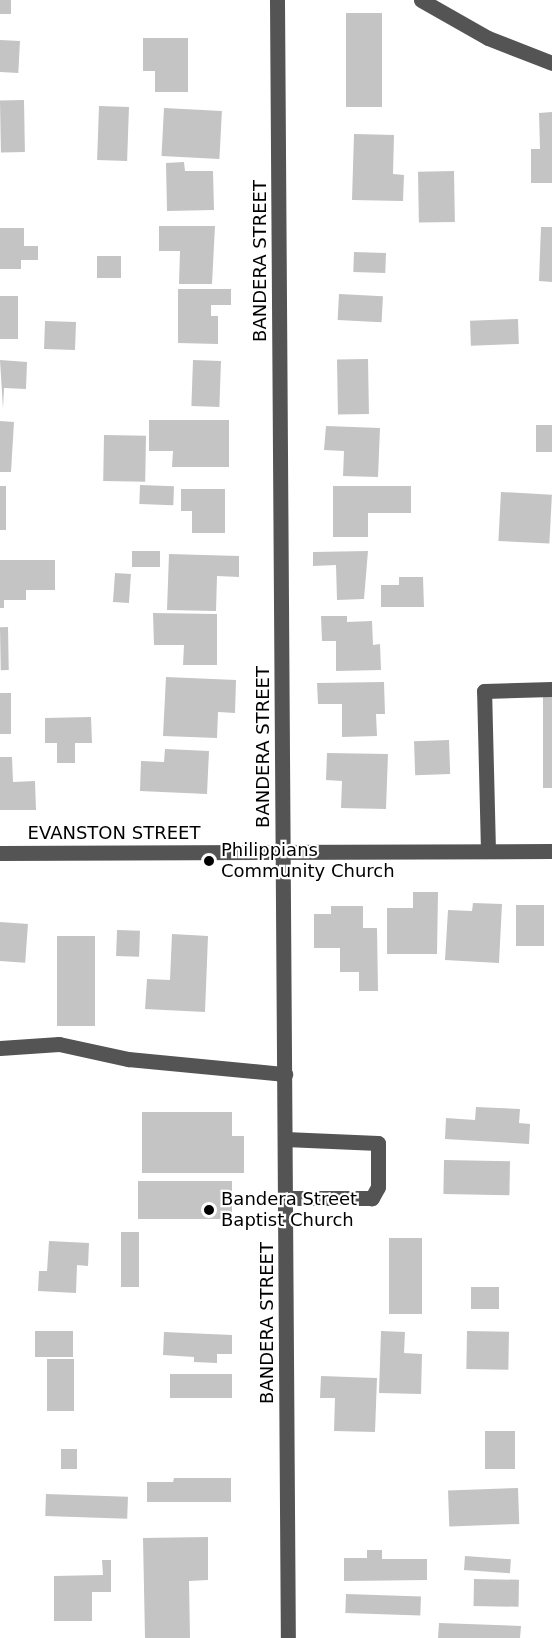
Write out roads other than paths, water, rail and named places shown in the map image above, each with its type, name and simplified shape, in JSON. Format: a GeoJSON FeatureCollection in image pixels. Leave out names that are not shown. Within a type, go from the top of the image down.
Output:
{"type":"FeatureCollection","features":[{"type":"Feature","properties":{"kind":"street","name":"BANDERA STREET"},"geometry":{"type":"LineString","coordinates":[[278,0],[288,1638]]}},
{"type":"Feature","properties":{"kind":"street"},"geometry":{"type":"LineString","coordinates":[[421,0],[488,38],[552,63]]}},
{"type":"Feature","properties":{"kind":"street"},"geometry":{"type":"LineString","coordinates":[[488,851],[484,691],[552,689]]}},
{"type":"Feature","properties":{"kind":"street","name":"EVANSTON STREET"},"geometry":{"type":"LineString","coordinates":[[0,853],[552,850]]}},
{"type":"Feature","properties":{"kind":"street"},"geometry":{"type":"LineString","coordinates":[[0,1048],[59,1044],[128,1059],[285,1074]]}},
{"type":"Feature","properties":{"kind":"street"},"geometry":{"type":"LineString","coordinates":[[285,1139],[378,1143],[378,1187],[372,1198],[285,1198]]}},
{"type":"Feature","properties":{"kind":"place","name":"Philippians Community Church"},"geometry":{"type":"Point","coordinates":[209,861]}},
{"type":"Feature","properties":{"kind":"place","name":"Bandera Street Baptist Church"},"geometry":{"type":"Point","coordinates":[209,1210]}}]}
